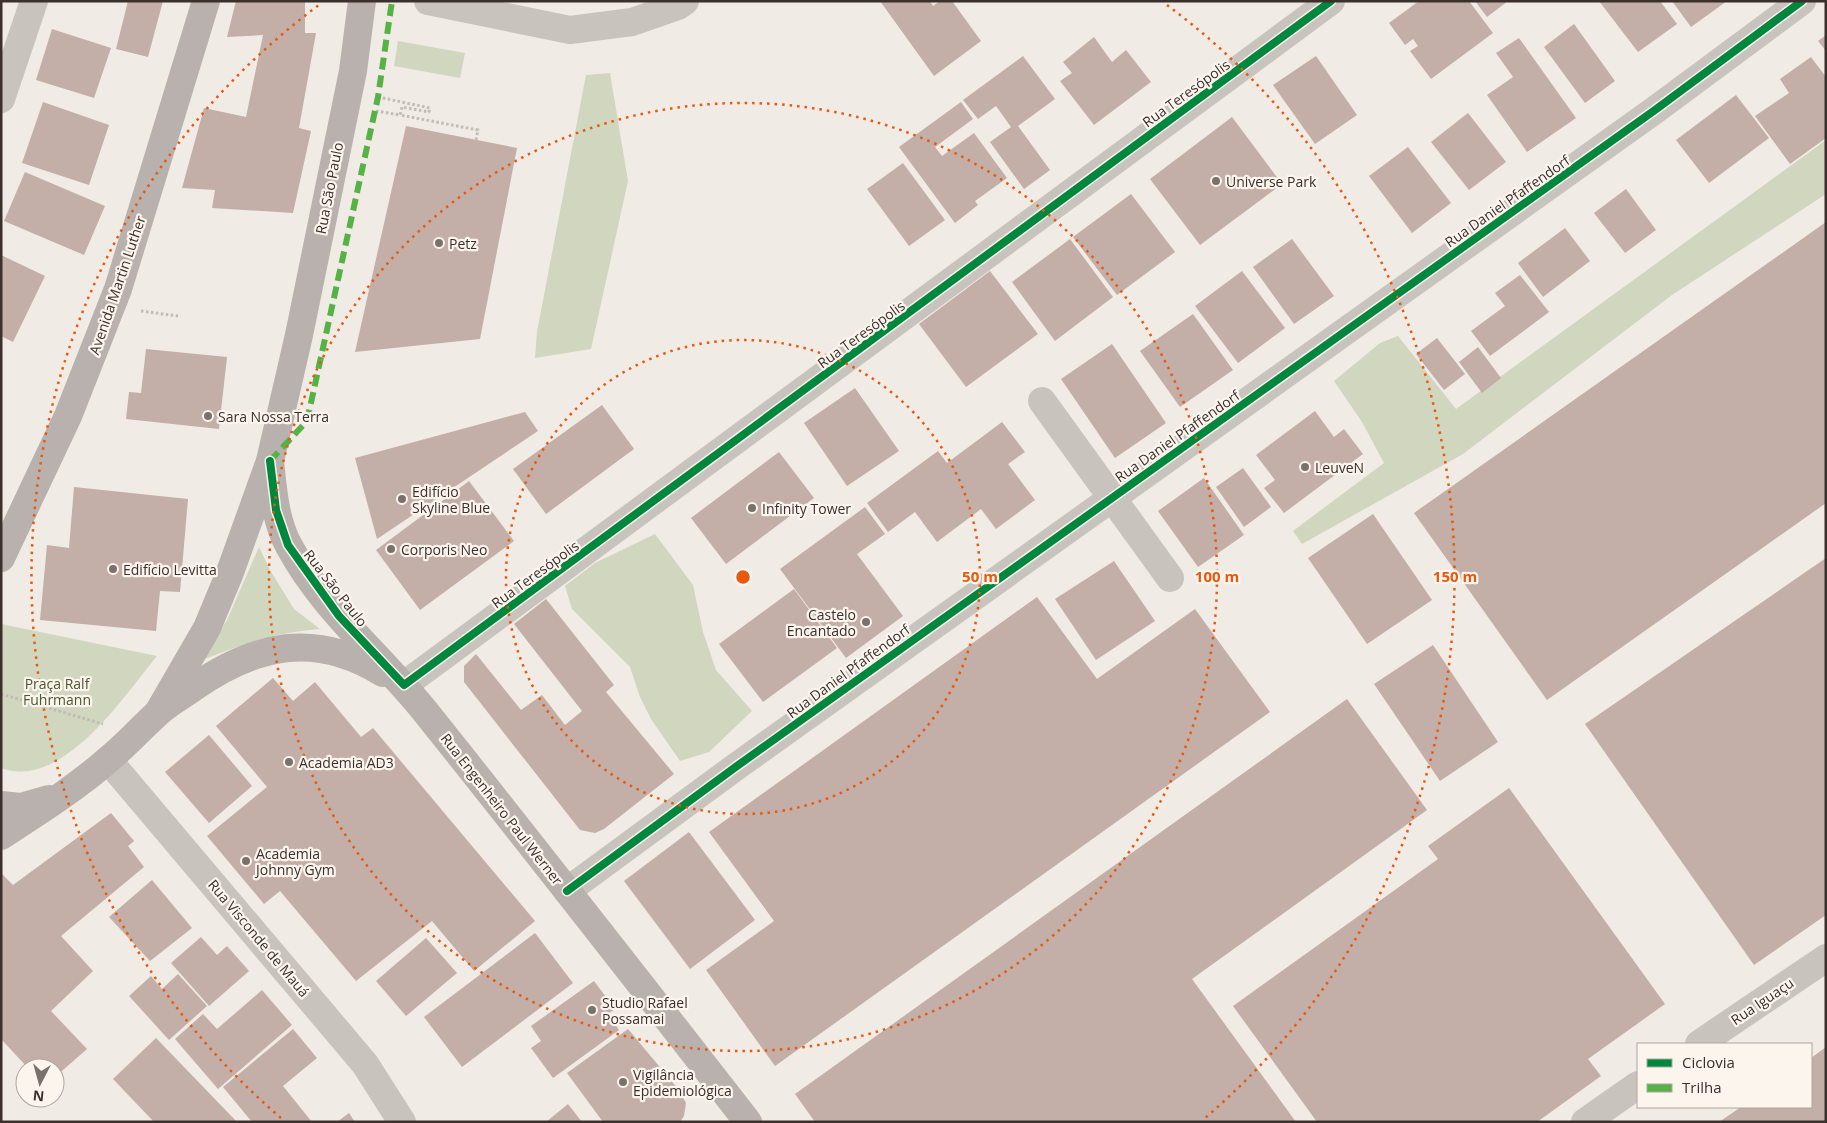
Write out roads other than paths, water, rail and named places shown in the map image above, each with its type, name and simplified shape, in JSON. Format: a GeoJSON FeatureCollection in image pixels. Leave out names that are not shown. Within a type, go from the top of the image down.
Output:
{"type":"FeatureCollection","features":[{"type":"Feature","properties":{"kind":"main road","name":"Avenida Martin Luther"},"geometry":{"type":"LineString","coordinates":[[1,558],[68,416],[118,289],[206,1]]}},
{"type":"Feature","properties":{"kind":"main road","name":"Rua São Paulo"},"geometry":{"type":"LineString","coordinates":[[1,836],[65,794],[138,734],[159,711],[207,628],[229,576],[270,461],[300,335],[353,70],[362,1]]}},
{"type":"Feature","properties":{"kind":"main road","name":"Rua São Paulo"},"geometry":{"type":"LineString","coordinates":[[270,461],[276,510],[288,545],[339,616],[404,685]]}},
{"type":"Feature","properties":{"kind":"main road","name":"Rua São Paulo"},"geometry":{"type":"LineString","coordinates":[[159,711],[214,674],[250,656],[281,647],[325,649],[363,660],[404,685]]}},
{"type":"Feature","properties":{"kind":"main road","name":"Rua Engenheiro Paul Werner"},"geometry":{"type":"LineString","coordinates":[[404,685],[748,1122]]}},
{"type":"Feature","properties":{"kind":"main road","name":"Rua São Paulo"},"geometry":{"type":"LineString","coordinates":[[1,805],[22,807],[65,794]]}},
{"type":"Feature","properties":{"kind":"street"},"geometry":{"type":"LineString","coordinates":[[1,99],[34,1]]}},
{"type":"Feature","properties":{"kind":"street"},"geometry":{"type":"LineString","coordinates":[[428,1],[570,30],[632,22],[678,6],[685,1]]}},
{"type":"Feature","properties":{"kind":"street","name":"Rua Teresópolis"},"geometry":{"type":"LineString","coordinates":[[404,685],[1331,1]]}},
{"type":"Feature","properties":{"kind":"street","name":"Rua Daniel Pfaffendorf"},"geometry":{"type":"LineString","coordinates":[[567,891],[1655,110],[1802,1]]}},
{"type":"Feature","properties":{"kind":"street"},"geometry":{"type":"LineString","coordinates":[[1042,401],[1170,578]]}},
{"type":"Feature","properties":{"kind":"street","name":"Rua Visconde de Mauá"},"geometry":{"type":"LineString","coordinates":[[108,760],[365,1064],[402,1122]]}},
{"type":"Feature","properties":{"kind":"street","name":"Rua Iguaçu"},"geometry":{"type":"LineString","coordinates":[[1700,1043],[1826,958]]}},
{"type":"Feature","properties":{"kind":"street"},"geometry":{"type":"LineString","coordinates":[[1585,1122],[1637,1086]]}},
{"type":"Feature","properties":{"kind":"place","name":"Universe Park"},"geometry":{"type":"Point","coordinates":[1216,181]}},
{"type":"Feature","properties":{"kind":"place","name":"Petz"},"geometry":{"type":"Point","coordinates":[439,243]}},
{"type":"Feature","properties":{"kind":"place","name":"Sara Nossa Terra"},"geometry":{"type":"Point","coordinates":[208,416]}},
{"type":"Feature","properties":{"kind":"place","name":"LeuveN"},"geometry":{"type":"Point","coordinates":[1305,467]}},
{"type":"Feature","properties":{"kind":"place","name":"Edifício Skyline Blue"},"geometry":{"type":"Point","coordinates":[402,499]}},
{"type":"Feature","properties":{"kind":"place","name":"Infinity Tower"},"geometry":{"type":"Point","coordinates":[752,508]}},
{"type":"Feature","properties":{"kind":"place","name":"Corporis Neo"},"geometry":{"type":"Point","coordinates":[391,549]}},
{"type":"Feature","properties":{"kind":"place","name":"Edifício Levitta"},"geometry":{"type":"Point","coordinates":[113,569]}},
{"type":"Feature","properties":{"kind":"place","name":"Castelo Encantado"},"geometry":{"type":"Point","coordinates":[866,622]}},
{"type":"Feature","properties":{"kind":"place","name":"Academia AD3"},"geometry":{"type":"Point","coordinates":[289,762]}},
{"type":"Feature","properties":{"kind":"place","name":"Academia Johnny Gym"},"geometry":{"type":"Point","coordinates":[246,861]}},
{"type":"Feature","properties":{"kind":"place","name":"Studio Rafael Possamai"},"geometry":{"type":"Point","coordinates":[592,1010]}},
{"type":"Feature","properties":{"kind":"place","name":"Vigilância Epidemiológica"},"geometry":{"type":"Point","coordinates":[623,1082]}},
{"type":"Feature","properties":{"kind":"park label","name":"Praça Ralf Fuhrmann"},"geometry":{"type":"Point","coordinates":[57,692]}}]}
